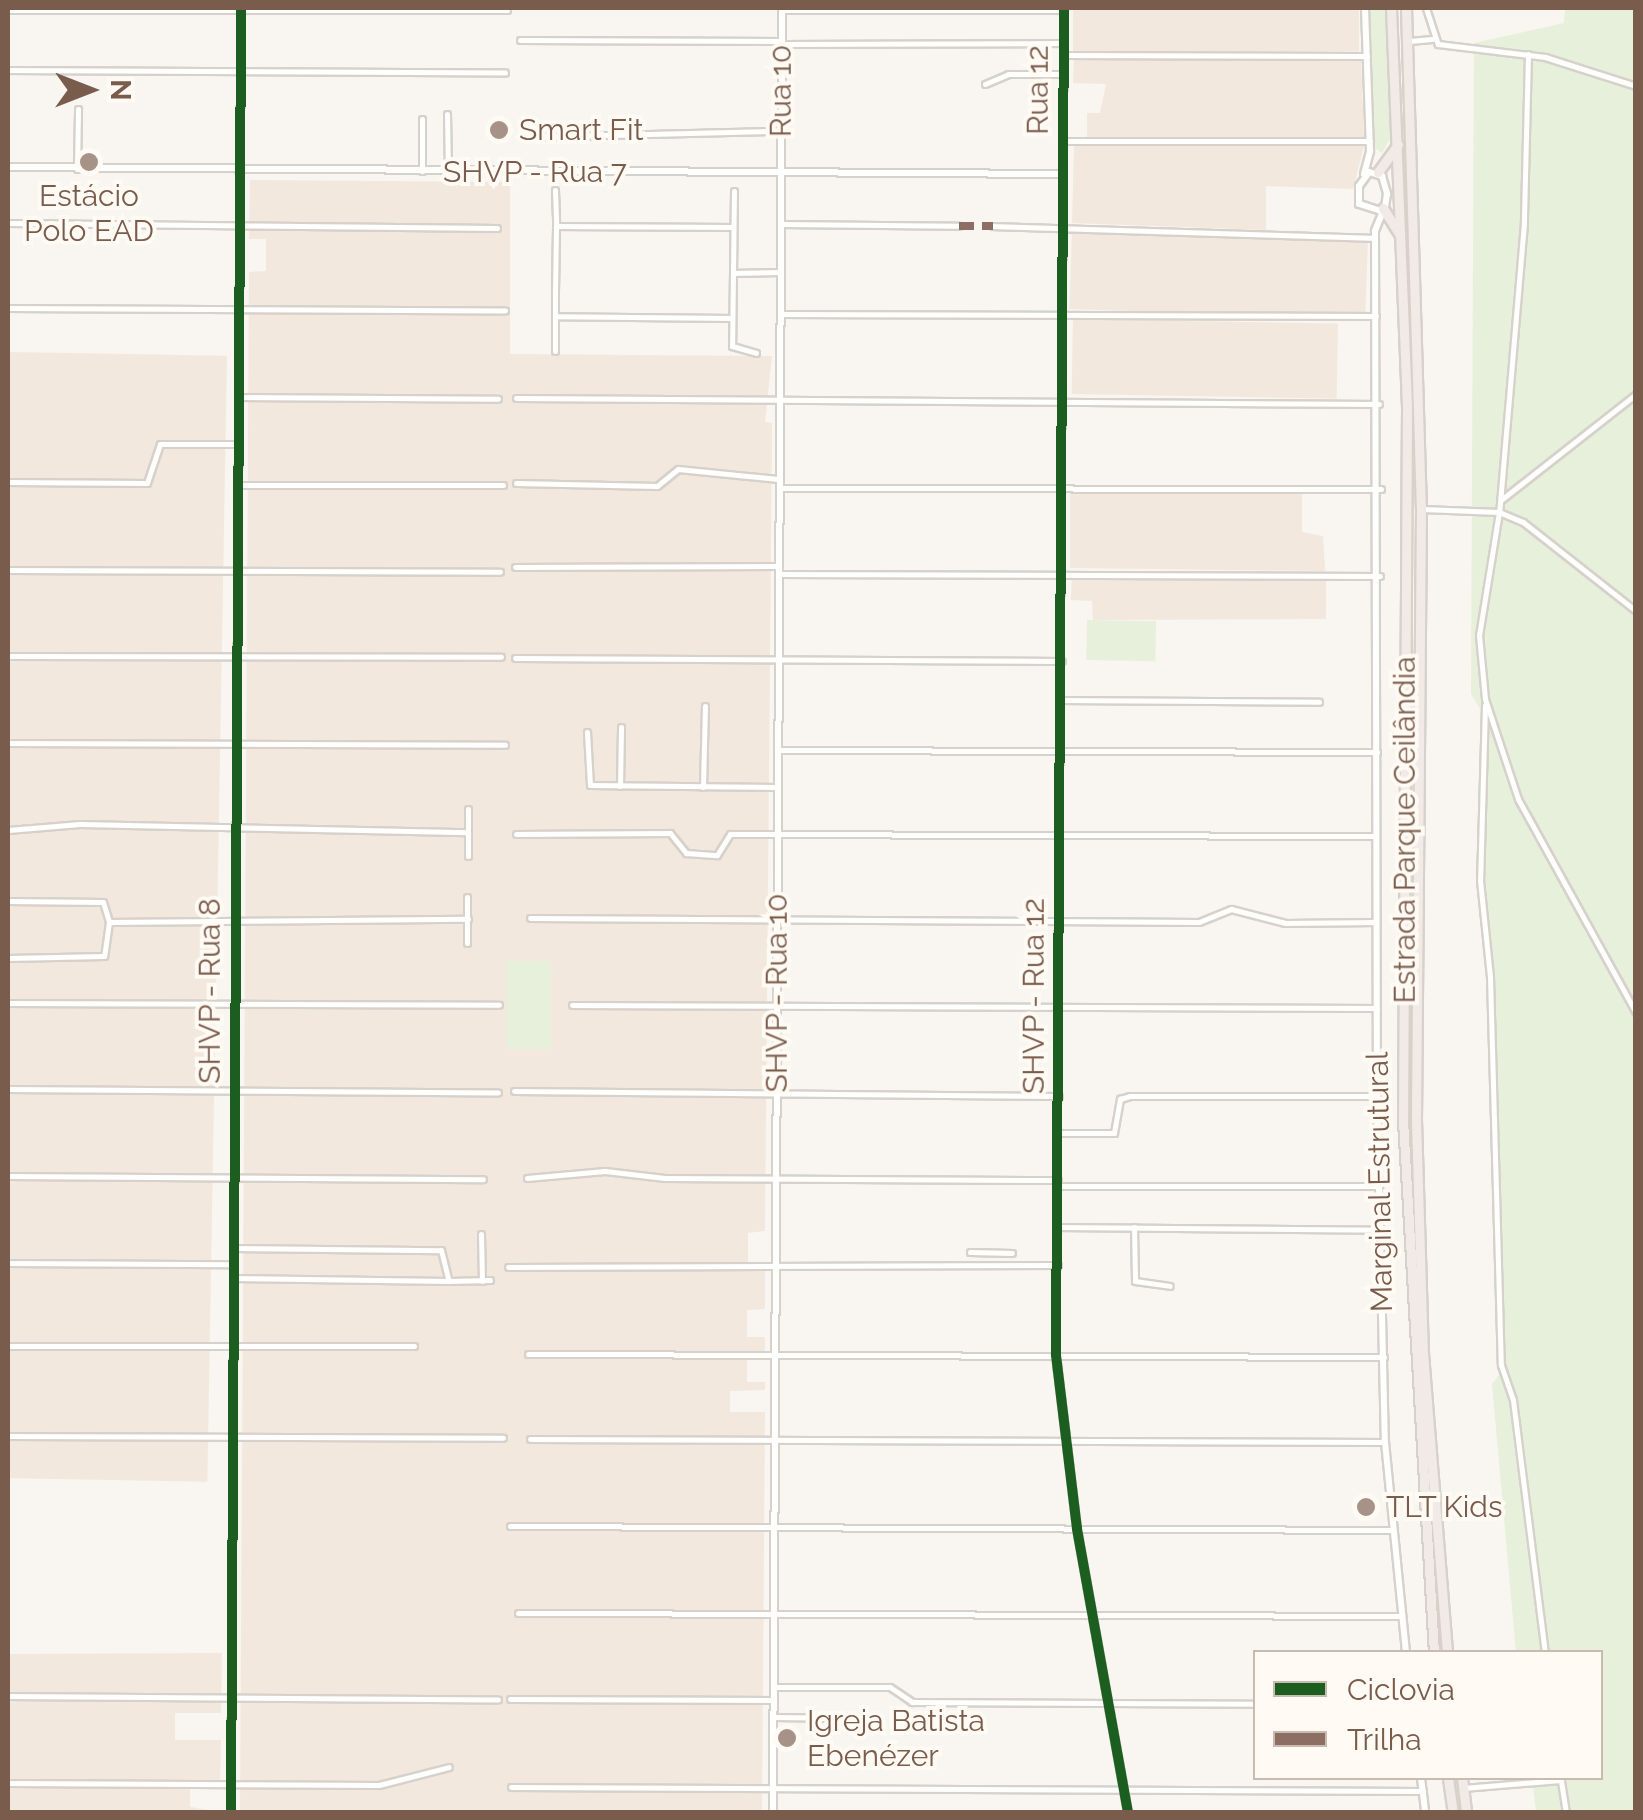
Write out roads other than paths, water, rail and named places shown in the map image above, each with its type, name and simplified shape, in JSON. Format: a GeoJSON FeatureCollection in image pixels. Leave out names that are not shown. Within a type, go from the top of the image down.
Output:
{"type":"FeatureCollection","features":[{"type":"Feature","properties":{"kind":"highway","name":"Estrada Parque Ceilândia"},"geometry":{"type":"LineString","coordinates":[[1391,8],[1401,136],[1403,248],[1403,1120],[1434,1650]]}},
{"type":"Feature","properties":{"kind":"highway","name":"Estrada Parque Ceilândia"},"geometry":{"type":"LineString","coordinates":[[1406,8],[1420,509],[1416,1120],[1423,1353],[1447,1650]]}},
{"type":"Feature","properties":{"kind":"highway"},"geometry":{"type":"LineString","coordinates":[[1378,172],[1397,148],[1401,136]]}},
{"type":"Feature","properties":{"kind":"highway"},"geometry":{"type":"LineString","coordinates":[[1382,210],[1400,232],[1403,248]]}},
{"type":"Feature","properties":{"kind":"highway"},"geometry":{"type":"LineString","coordinates":[[1448,1780],[1452,1812]]}},
{"type":"Feature","properties":{"kind":"highway"},"geometry":{"type":"LineString","coordinates":[[1463,1783],[1466,1812]]}},
{"type":"Feature","properties":{"kind":"street"},"geometry":{"type":"LineString","coordinates":[[1366,8],[1370,152],[1364,174],[1378,172]]}},
{"type":"Feature","properties":{"kind":"street"},"geometry":{"type":"LineString","coordinates":[[1426,8],[1432,40]]}},
{"type":"Feature","properties":{"kind":"street"},"geometry":{"type":"LineString","coordinates":[[782,9],[1064,9]]}},
{"type":"Feature","properties":{"kind":"street","name":"Rua 10"},"geometry":{"type":"LineString","coordinates":[[781,174],[782,9]]}},
{"type":"Feature","properties":{"kind":"street","name":"Rua 12"},"geometry":{"type":"LineString","coordinates":[[1063,174],[1064,9]]}},
{"type":"Feature","properties":{"kind":"street"},"geometry":{"type":"LineString","coordinates":[[8,10],[507,10]]}},
{"type":"Feature","properties":{"kind":"street","name":"SHVP - Rua 8"},"geometry":{"type":"LineString","coordinates":[[231,1812],[237,169],[241,10]]}},
{"type":"Feature","properties":{"kind":"street"},"geometry":{"type":"LineString","coordinates":[[520,40],[1064,43]]}},
{"type":"Feature","properties":{"kind":"street"},"geometry":{"type":"LineString","coordinates":[[1409,40],[1528,54],[1636,86]]}},
{"type":"Feature","properties":{"kind":"street"},"geometry":{"type":"LineString","coordinates":[[1528,54],[1524,223],[1500,500],[1479,635],[1485,699],[1480,880],[1490,977],[1501,1364],[1513,1400],[1545,1650]]}},
{"type":"Feature","properties":{"kind":"street"},"geometry":{"type":"LineString","coordinates":[[1064,55],[1367,56]]}},
{"type":"Feature","properties":{"kind":"street"},"geometry":{"type":"LineString","coordinates":[[8,70],[505,73]]}},
{"type":"Feature","properties":{"kind":"street"},"geometry":{"type":"LineString","coordinates":[[985,84],[1008,74],[1064,74]]}},
{"type":"Feature","properties":{"kind":"street"},"geometry":{"type":"LineString","coordinates":[[77,169],[78,109]]}},
{"type":"Feature","properties":{"kind":"street"},"geometry":{"type":"LineString","coordinates":[[447,114],[448,171]]}},
{"type":"Feature","properties":{"kind":"street"},"geometry":{"type":"LineString","coordinates":[[422,119],[422,171]]}},
{"type":"Feature","properties":{"kind":"street"},"geometry":{"type":"LineString","coordinates":[[526,136],[781,132]]}},
{"type":"Feature","properties":{"kind":"street"},"geometry":{"type":"LineString","coordinates":[[1064,142],[1370,141]]}},
{"type":"Feature","properties":{"kind":"street"},"geometry":{"type":"LineString","coordinates":[[1370,152],[1384,157],[1397,148]]}},
{"type":"Feature","properties":{"kind":"street"},"geometry":{"type":"LineString","coordinates":[[1366,212],[1382,210],[1378,172],[1370,152]]}},
{"type":"Feature","properties":{"kind":"street","name":"SHVP - Rua 7"},"geometry":{"type":"LineString","coordinates":[[8,168],[1063,174]]}},
{"type":"Feature","properties":{"kind":"street","name":"SHVP - Rua 10"},"geometry":{"type":"LineString","coordinates":[[773,1812],[781,174]]}},
{"type":"Feature","properties":{"kind":"street","name":"SHVP - Rua 12"},"geometry":{"type":"LineString","coordinates":[[1063,174],[1056,1354],[1076,1530],[1128,1812]]}},
{"type":"Feature","properties":{"kind":"street","name":"Marginal Estrutural"},"geometry":{"type":"LineString","coordinates":[[1364,174],[1358,198],[1375,232]]}},
{"type":"Feature","properties":{"kind":"street"},"geometry":{"type":"LineString","coordinates":[[555,351],[556,190]]}},
{"type":"Feature","properties":{"kind":"street"},"geometry":{"type":"LineString","coordinates":[[734,191],[734,350],[756,353]]}},
{"type":"Feature","properties":{"kind":"street","name":"Marginal Estrutural"},"geometry":{"type":"LineString","coordinates":[[1382,210],[1375,232],[1381,489],[1376,836],[1378,1186],[1385,1442],[1406,1650]]}},
{"type":"Feature","properties":{"kind":"street"},"geometry":{"type":"LineString","coordinates":[[8,224],[498,228]]}},
{"type":"Feature","properties":{"kind":"street"},"geometry":{"type":"LineString","coordinates":[[780,224],[959,226]]}},
{"type":"Feature","properties":{"kind":"street"},"geometry":{"type":"LineString","coordinates":[[556,226],[733,226]]}},
{"type":"Feature","properties":{"kind":"street"},"geometry":{"type":"LineString","coordinates":[[994,226],[1400,232]]}},
{"type":"Feature","properties":{"kind":"street"},"geometry":{"type":"LineString","coordinates":[[732,273],[780,272]]}},
{"type":"Feature","properties":{"kind":"street"},"geometry":{"type":"LineString","coordinates":[[8,308],[506,312]]}},
{"type":"Feature","properties":{"kind":"street"},"geometry":{"type":"LineString","coordinates":[[780,314],[1376,316]]}},
{"type":"Feature","properties":{"kind":"street"},"geometry":{"type":"LineString","coordinates":[[555,316],[732,318]]}},
{"type":"Feature","properties":{"kind":"street"},"geometry":{"type":"LineString","coordinates":[[1500,500],[1636,394]]}},
{"type":"Feature","properties":{"kind":"street"},"geometry":{"type":"LineString","coordinates":[[238,396],[498,398]]}},
{"type":"Feature","properties":{"kind":"street"},"geometry":{"type":"LineString","coordinates":[[516,398],[1378,404]]}},
{"type":"Feature","properties":{"kind":"street"},"geometry":{"type":"LineString","coordinates":[[8,482],[143,484],[153,478],[160,444],[238,444]]}},
{"type":"Feature","properties":{"kind":"street"},"geometry":{"type":"LineString","coordinates":[[516,483],[657,486],[678,469],[779,483],[1381,489]]}},
{"type":"Feature","properties":{"kind":"street"},"geometry":{"type":"LineString","coordinates":[[238,484],[503,485]]}},
{"type":"Feature","properties":{"kind":"street"},"geometry":{"type":"LineString","coordinates":[[1420,509],[1498,512],[1523,522],[1636,611]]}},
{"type":"Feature","properties":{"kind":"street"},"geometry":{"type":"LineString","coordinates":[[515,567],[1380,576]]}},
{"type":"Feature","properties":{"kind":"street"},"geometry":{"type":"LineString","coordinates":[[8,570],[500,572]]}},
{"type":"Feature","properties":{"kind":"street"},"geometry":{"type":"LineString","coordinates":[[8,656],[501,657]]}},
{"type":"Feature","properties":{"kind":"street"},"geometry":{"type":"LineString","coordinates":[[515,658],[1062,661]]}},
{"type":"Feature","properties":{"kind":"street"},"geometry":{"type":"LineString","coordinates":[[1485,699],[1518,800],[1636,1013]]}},
{"type":"Feature","properties":{"kind":"street"},"geometry":{"type":"LineString","coordinates":[[1061,700],[1319,702]]}},
{"type":"Feature","properties":{"kind":"street"},"geometry":{"type":"LineString","coordinates":[[703,786],[705,706]]}},
{"type":"Feature","properties":{"kind":"street"},"geometry":{"type":"LineString","coordinates":[[620,786],[621,727]]}},
{"type":"Feature","properties":{"kind":"street"},"geometry":{"type":"LineString","coordinates":[[587,732],[588,782],[620,786],[778,787]]}},
{"type":"Feature","properties":{"kind":"street"},"geometry":{"type":"LineString","coordinates":[[8,743],[505,745]]}},
{"type":"Feature","properties":{"kind":"street"},"geometry":{"type":"LineString","coordinates":[[778,750],[1061,746],[1378,752]]}},
{"type":"Feature","properties":{"kind":"street"},"geometry":{"type":"LineString","coordinates":[[468,809],[468,856]]}},
{"type":"Feature","properties":{"kind":"street"},"geometry":{"type":"LineString","coordinates":[[8,830],[80,824],[236,832],[468,832]]}},
{"type":"Feature","properties":{"kind":"street"},"geometry":{"type":"LineString","coordinates":[[516,834],[670,833],[686,853],[716,854],[727,834],[1376,836]]}},
{"type":"Feature","properties":{"kind":"street"},"geometry":{"type":"LineString","coordinates":[[467,897],[467,943]]}},
{"type":"Feature","properties":{"kind":"street"},"geometry":{"type":"LineString","coordinates":[[8,901],[103,902],[108,922],[104,956],[8,958]]}},
{"type":"Feature","properties":{"kind":"street"},"geometry":{"type":"LineString","coordinates":[[530,918],[1204,922],[1232,909],[1278,922],[1376,922]]}},
{"type":"Feature","properties":{"kind":"street"},"geometry":{"type":"LineString","coordinates":[[108,922],[468,919]]}},
{"type":"Feature","properties":{"kind":"street"},"geometry":{"type":"LineString","coordinates":[[8,1002],[499,1005]]}},
{"type":"Feature","properties":{"kind":"street"},"geometry":{"type":"LineString","coordinates":[[572,1005],[1377,1008]]}},
{"type":"Feature","properties":{"kind":"street"},"geometry":{"type":"LineString","coordinates":[[8,1089],[498,1092]]}},
{"type":"Feature","properties":{"kind":"street"},"geometry":{"type":"LineString","coordinates":[[514,1091],[1058,1096]]}},
{"type":"Feature","properties":{"kind":"street"},"geometry":{"type":"LineString","coordinates":[[1058,1133],[1114,1133],[1119,1101],[1130,1096],[1377,1096]]}},
{"type":"Feature","properties":{"kind":"street"},"geometry":{"type":"LineString","coordinates":[[527,1178],[605,1171],[776,1180],[1378,1186]]}},
{"type":"Feature","properties":{"kind":"street"},"geometry":{"type":"LineString","coordinates":[[8,1176],[484,1179]]}},
{"type":"Feature","properties":{"kind":"street"},"geometry":{"type":"LineString","coordinates":[[1058,1227],[1380,1230]]}},
{"type":"Feature","properties":{"kind":"street"},"geometry":{"type":"LineString","coordinates":[[1134,1227],[1135,1281],[1170,1286]]}},
{"type":"Feature","properties":{"kind":"street"},"geometry":{"type":"LineString","coordinates":[[233,1278],[486,1280],[481,1234]]}},
{"type":"Feature","properties":{"kind":"street"},"geometry":{"type":"LineString","coordinates":[[233,1248],[441,1250],[450,1282]]}},
{"type":"Feature","properties":{"kind":"street"},"geometry":{"type":"LineString","coordinates":[[970,1252],[1012,1253]]}},
{"type":"Feature","properties":{"kind":"street"},"geometry":{"type":"LineString","coordinates":[[976,1265],[978,1252]]}},
{"type":"Feature","properties":{"kind":"street"},"geometry":{"type":"LineString","coordinates":[[8,1263],[234,1264]]}},
{"type":"Feature","properties":{"kind":"street"},"geometry":{"type":"LineString","coordinates":[[508,1267],[1058,1265]]}},
{"type":"Feature","properties":{"kind":"street"},"geometry":{"type":"LineString","coordinates":[[8,1346],[414,1346]]}},
{"type":"Feature","properties":{"kind":"street"},"geometry":{"type":"LineString","coordinates":[[528,1354],[1384,1357]]}},
{"type":"Feature","properties":{"kind":"street"},"geometry":{"type":"LineString","coordinates":[[8,1436],[503,1438]]}},
{"type":"Feature","properties":{"kind":"street"},"geometry":{"type":"LineString","coordinates":[[530,1439],[775,1443],[1385,1442]]}},
{"type":"Feature","properties":{"kind":"street"},"geometry":{"type":"LineString","coordinates":[[510,1526],[1392,1530]]}},
{"type":"Feature","properties":{"kind":"street"},"geometry":{"type":"LineString","coordinates":[[518,1613],[1402,1616]]}},
{"type":"Feature","properties":{"kind":"street"},"geometry":{"type":"LineString","coordinates":[[774,1687],[890,1688],[912,1702],[1253,1704]]}},
{"type":"Feature","properties":{"kind":"street"},"geometry":{"type":"LineString","coordinates":[[8,1696],[498,1700]]}},
{"type":"Feature","properties":{"kind":"street"},"geometry":{"type":"LineString","coordinates":[[510,1699],[774,1700]]}},
{"type":"Feature","properties":{"kind":"street"},"geometry":{"type":"LineString","coordinates":[[774,1716],[854,1718]]}},
{"type":"Feature","properties":{"kind":"street"},"geometry":{"type":"LineString","coordinates":[[8,1783],[380,1785],[450,1767]]}},
{"type":"Feature","properties":{"kind":"street"},"geometry":{"type":"LineString","coordinates":[[1421,1780],[1425,1812]]}},
{"type":"Feature","properties":{"kind":"street"},"geometry":{"type":"LineString","coordinates":[[1463,1783],[1536,1780]]}},
{"type":"Feature","properties":{"kind":"street"},"geometry":{"type":"LineString","coordinates":[[1561,1780],[1566,1812]]}},
{"type":"Feature","properties":{"kind":"street"},"geometry":{"type":"LineString","coordinates":[[511,1787],[1422,1790]]}},
{"type":"Feature","properties":{"kind":"place","name":"Smart Fit"},"geometry":{"type":"Point","coordinates":[499,130]}},
{"type":"Feature","properties":{"kind":"place","name":"Estácio Polo EAD"},"geometry":{"type":"Point","coordinates":[89,162]}},
{"type":"Feature","properties":{"kind":"place","name":"TLT Kids"},"geometry":{"type":"Point","coordinates":[1366,1507]}},
{"type":"Feature","properties":{"kind":"place","name":"Igreja Batista Ebenézer"},"geometry":{"type":"Point","coordinates":[787,1738]}}]}
